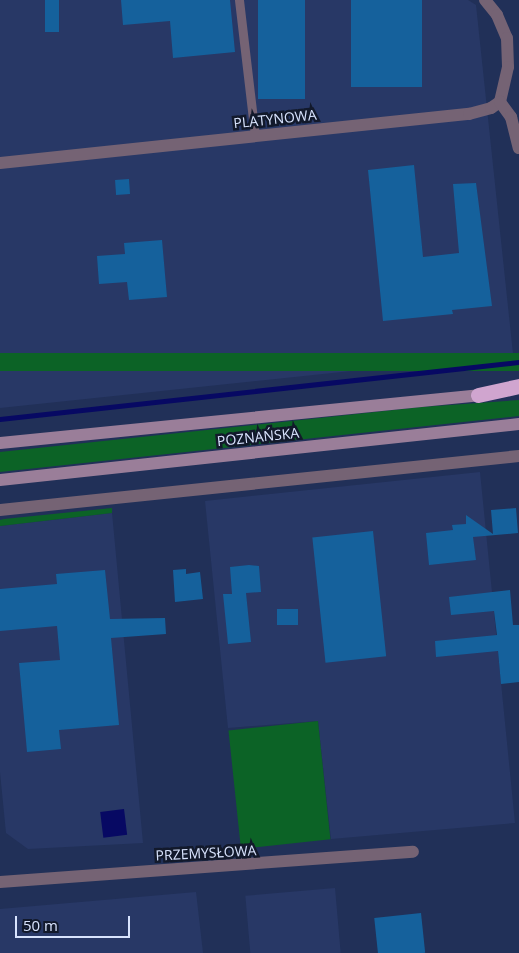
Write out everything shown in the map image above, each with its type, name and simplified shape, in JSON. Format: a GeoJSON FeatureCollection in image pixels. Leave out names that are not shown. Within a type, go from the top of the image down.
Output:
{"type":"FeatureCollection","features":[{"type":"Feature","properties":{"kind":"highway"},"geometry":{"type":"LineString","coordinates":[[478,395],[519,386]]}},
{"type":"Feature","properties":{"kind":"main road","name":"POZNAŃSKA"},"geometry":{"type":"LineString","coordinates":[[0,443],[519,391]]}},
{"type":"Feature","properties":{"kind":"main road","name":"POZNAŃSKA"},"geometry":{"type":"LineString","coordinates":[[0,480],[519,424]]}},
{"type":"Feature","properties":{"kind":"street"},"geometry":{"type":"LineString","coordinates":[[485,0],[497,15],[507,38],[507,82],[500,102],[511,117],[519,148]]}},
{"type":"Feature","properties":{"kind":"street","name":"PLATYNOWA"},"geometry":{"type":"LineString","coordinates":[[0,162],[475,113],[500,102]]}},
{"type":"Feature","properties":{"kind":"street"},"geometry":{"type":"LineString","coordinates":[[0,510],[519,456]]}},
{"type":"Feature","properties":{"kind":"street","name":"PRZEMYSŁOWA"},"geometry":{"type":"LineString","coordinates":[[0,882],[290,864],[413,852]]}},
{"type":"Feature","properties":{"kind":"lane"},"geometry":{"type":"LineString","coordinates":[[239,0],[255,136]]}},
{"type":"Feature","properties":{"kind":"shaded area"},"geometry":{"type":"Polygon","coordinates":[[[0,0],[468,0],[476,5],[513,354],[0,408],[0,0]]]}},
{"type":"Feature","properties":{"kind":"shaded area"},"geometry":{"type":"Polygon","coordinates":[[[480,472],[515,823],[331,839],[318,721],[228,728],[205,501],[480,472]]]}},
{"type":"Feature","properties":{"kind":"shaded area"},"geometry":{"type":"Polygon","coordinates":[[[112,513],[143,843],[28,849],[6,833],[0,772],[0,526],[112,513]]]}},
{"type":"Feature","properties":{"kind":"shaded area"},"geometry":{"type":"Polygon","coordinates":[[[124,809],[127,835],[103,838],[100,812],[124,809]]]}},
{"type":"Feature","properties":{"kind":"shaded area"},"geometry":{"type":"Polygon","coordinates":[[[335,888],[341,953],[250,953],[245,896],[335,888]]]}},
{"type":"Feature","properties":{"kind":"shaded area"},"geometry":{"type":"Polygon","coordinates":[[[196,892],[203,953],[0,953],[0,909],[196,892]]]}},
{"type":"Feature","properties":{"kind":"green space"},"geometry":{"type":"Polygon","coordinates":[[[0,353],[519,353],[519,371],[0,371],[0,353]]]}},
{"type":"Feature","properties":{"kind":"green space"},"geometry":{"type":"Polygon","coordinates":[[[519,400],[519,416],[0,472],[0,452],[422,407],[519,400]]]}},
{"type":"Feature","properties":{"kind":"green space"},"geometry":{"type":"Polygon","coordinates":[[[112,508],[112,513],[0,526],[0,520],[4,519],[112,508]]]}},
{"type":"Feature","properties":{"kind":"green space"},"geometry":{"type":"Polygon","coordinates":[[[318,721],[330,839],[241,849],[228,730],[318,721]]]}},
{"type":"Feature","properties":{"kind":"building"},"geometry":{"type":"Polygon","coordinates":[[[45,0],[59,0],[59,32],[45,32],[45,0]]]}},
{"type":"Feature","properties":{"kind":"building"},"geometry":{"type":"Polygon","coordinates":[[[121,0],[230,0],[235,52],[173,58],[170,21],[123,25],[121,0]]]}},
{"type":"Feature","properties":{"kind":"building"},"geometry":{"type":"Polygon","coordinates":[[[258,0],[305,0],[305,99],[258,99],[258,0]]]}},
{"type":"Feature","properties":{"kind":"building"},"geometry":{"type":"Polygon","coordinates":[[[351,0],[422,0],[422,87],[351,87],[351,0]]]}},
{"type":"Feature","properties":{"kind":"building"},"geometry":{"type":"Polygon","coordinates":[[[414,165],[423,257],[459,253],[453,184],[476,183],[492,306],[452,310],[453,314],[383,321],[368,170],[414,165]]]}},
{"type":"Feature","properties":{"kind":"building"},"geometry":{"type":"Polygon","coordinates":[[[129,179],[130,194],[116,195],[115,180],[129,179]]]}},
{"type":"Feature","properties":{"kind":"building"},"geometry":{"type":"Polygon","coordinates":[[[162,240],[167,297],[129,300],[127,282],[99,284],[97,256],[125,254],[124,243],[162,240]]]}},
{"type":"Feature","properties":{"kind":"building"},"geometry":{"type":"Polygon","coordinates":[[[516,508],[518,533],[473,537],[476,560],[429,565],[426,533],[453,530],[452,525],[466,524],[466,515],[493,534],[491,510],[516,508]]]}},
{"type":"Feature","properties":{"kind":"building"},"geometry":{"type":"Polygon","coordinates":[[[373,531],[386,656],[326,663],[312,537],[373,531]]]}},
{"type":"Feature","properties":{"kind":"building"},"geometry":{"type":"Polygon","coordinates":[[[259,566],[261,592],[246,593],[251,642],[228,644],[223,594],[232,594],[230,567],[259,566]]]}},
{"type":"Feature","properties":{"kind":"building"},"geometry":{"type":"Polygon","coordinates":[[[186,569],[186,574],[200,572],[203,599],[175,602],[173,570],[186,569]]]}},
{"type":"Feature","properties":{"kind":"building"},"geometry":{"type":"Polygon","coordinates":[[[105,570],[110,619],[165,618],[166,634],[111,638],[119,725],[59,730],[61,749],[27,752],[19,663],[60,660],[57,626],[0,631],[0,589],[57,584],[56,574],[105,570]]]}},
{"type":"Feature","properties":{"kind":"building"},"geometry":{"type":"Polygon","coordinates":[[[510,590],[513,625],[519,625],[519,682],[501,684],[498,651],[436,657],[435,641],[497,635],[494,611],[451,615],[449,597],[510,590]]]}},
{"type":"Feature","properties":{"kind":"building"},"geometry":{"type":"Polygon","coordinates":[[[277,609],[298,609],[298,625],[277,625],[277,609]]]}},
{"type":"Feature","properties":{"kind":"building"},"geometry":{"type":"Polygon","coordinates":[[[421,913],[425,953],[378,953],[374,918],[421,913]]]}},
{"type":"Feature","properties":{"kind":"waterway"},"geometry":{"type":"LineString","coordinates":[[0,419],[519,362]]}}]}
